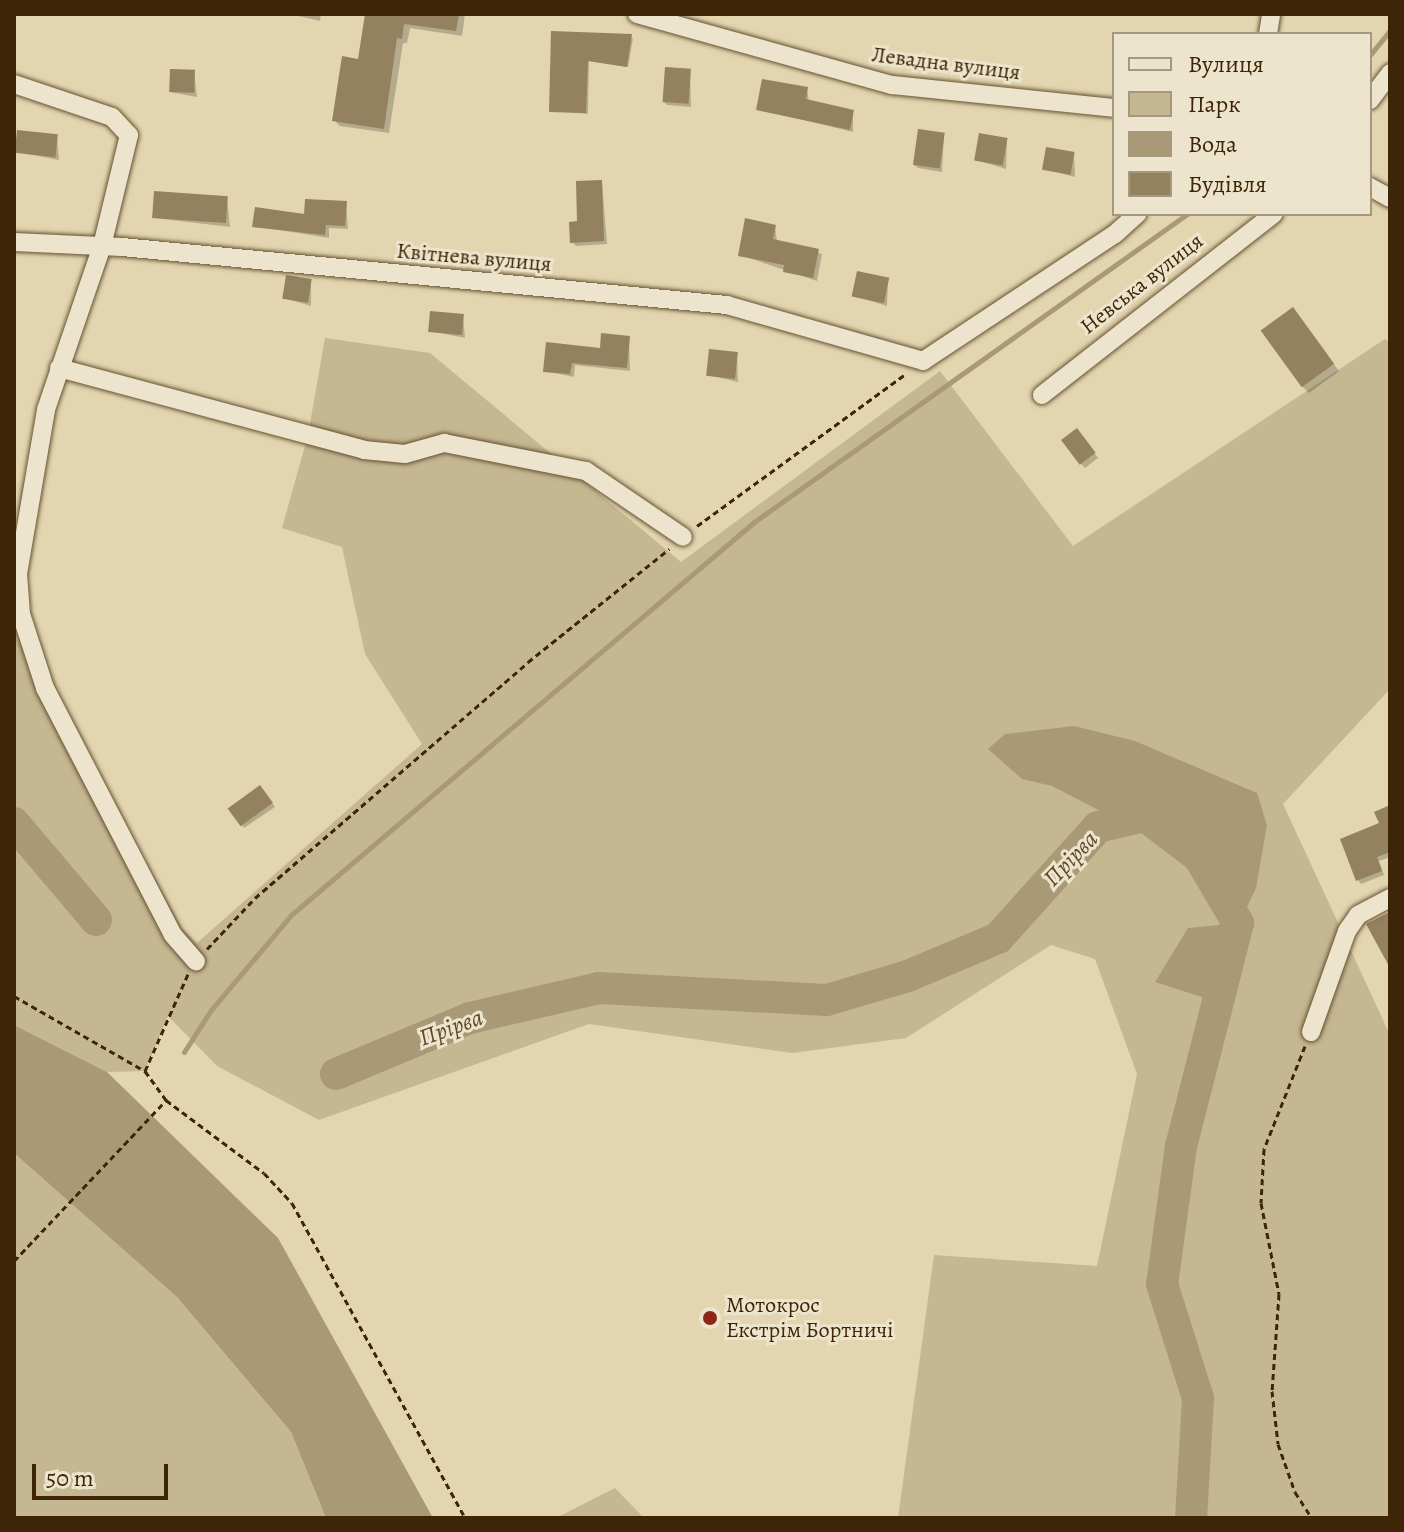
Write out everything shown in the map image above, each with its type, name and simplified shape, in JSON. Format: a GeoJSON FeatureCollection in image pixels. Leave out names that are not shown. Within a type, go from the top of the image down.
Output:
{"type":"FeatureCollection","features":[{"type":"Feature","properties":{"kind":"street","name":"Левадна вулиця"},"geometry":{"type":"LineString","coordinates":[[637,14],[892,85],[1112,108]]}},
{"type":"Feature","properties":{"kind":"street"},"geometry":{"type":"LineString","coordinates":[[1372,97],[1390,73]]}},
{"type":"Feature","properties":{"kind":"street"},"geometry":{"type":"LineString","coordinates":[[14,84],[112,117],[129,135],[102,246],[59,368],[24,533],[21,614],[45,688],[173,935],[196,961]]}},
{"type":"Feature","properties":{"kind":"street"},"geometry":{"type":"LineString","coordinates":[[1372,188],[1390,198]]}},
{"type":"Feature","properties":{"kind":"street"},"geometry":{"type":"LineString","coordinates":[[923,361],[1115,234],[1135,216]]}},
{"type":"Feature","properties":{"kind":"street","name":"Невська вулиця"},"geometry":{"type":"LineString","coordinates":[[1042,395],[1271,216]]}},
{"type":"Feature","properties":{"kind":"street","name":"Квітнева вулиця"},"geometry":{"type":"LineString","coordinates":[[14,242],[102,246],[727,305],[923,361]]}},
{"type":"Feature","properties":{"kind":"street"},"geometry":{"type":"LineString","coordinates":[[59,368],[364,450],[405,454],[444,443],[586,471],[683,537]]}},
{"type":"Feature","properties":{"kind":"street"},"geometry":{"type":"LineString","coordinates":[[1311,1032],[1347,931],[1358,915],[1390,898]]}},
{"type":"Feature","properties":{"kind":"path"},"geometry":{"type":"LineString","coordinates":[[145,1071],[196,961],[255,898],[528,662],[683,537],[923,361]]}},
{"type":"Feature","properties":{"kind":"path"},"geometry":{"type":"LineString","coordinates":[[14,996],[145,1071],[166,1100],[264,1173],[292,1203],[465,1518]]}},
{"type":"Feature","properties":{"kind":"path"},"geometry":{"type":"LineString","coordinates":[[1311,1032],[1264,1149],[1261,1203],[1279,1294],[1272,1391],[1278,1444],[1295,1492],[1312,1518]]}},
{"type":"Feature","properties":{"kind":"path"},"geometry":{"type":"LineString","coordinates":[[14,1261],[166,1100]]}},
{"type":"Feature","properties":{"kind":"green space"},"geometry":{"type":"Polygon","coordinates":[[[325,338],[430,353],[681,562],[940,371],[1073,546],[1385,339],[1390,342],[1390,689],[1283,804],[1390,1035],[1390,1518],[898,1518],[934,1255],[1097,1266],[1137,1074],[1095,959],[1051,945],[906,1038],[792,1053],[589,1024],[319,1120],[217,1066],[168,1016],[145,1071],[107,1072],[14,1025],[14,583],[57,701],[182,928],[197,943],[422,744],[365,654],[342,547],[282,528],[308,435],[325,338]]]}},
{"type":"Feature","properties":{"kind":"green space"},"geometry":{"type":"Polygon","coordinates":[[[14,1153],[177,1297],[291,1432],[326,1518],[14,1518],[14,1153]]]}},
{"type":"Feature","properties":{"kind":"green space"},"geometry":{"type":"Polygon","coordinates":[[[615,1488],[644,1518],[556,1518],[615,1488]]]}},
{"type":"Feature","properties":{"kind":"water"},"geometry":{"type":"Polygon","coordinates":[[[1074,726],[1135,741],[1257,793],[1267,825],[1256,888],[1246,909],[1244,957],[1218,976],[1208,999],[1155,982],[1188,928],[1219,925],[1231,895],[1215,869],[1184,836],[1137,830],[1052,786],[1022,779],[988,749],[1005,734],[1074,726]]]}},
{"type":"Feature","properties":{"kind":"water"},"geometry":{"type":"Polygon","coordinates":[[[14,1025],[107,1072],[278,1238],[433,1518],[326,1518],[291,1432],[177,1297],[14,1153],[14,1025]]]}},
{"type":"Feature","properties":{"kind":"building"},"geometry":{"type":"Polygon","coordinates":[[[365,14],[459,14],[456,31],[404,24],[402,39],[397,38],[384,129],[332,121],[342,56],[358,59],[365,14]]]}},
{"type":"Feature","properties":{"kind":"building"},"geometry":{"type":"Polygon","coordinates":[[[551,31],[632,34],[627,67],[588,61],[586,113],[549,112],[551,31]]]}},
{"type":"Feature","properties":{"kind":"building"},"geometry":{"type":"Polygon","coordinates":[[[665,67],[691,69],[688,104],[663,102],[665,67]]]}},
{"type":"Feature","properties":{"kind":"building"},"geometry":{"type":"Polygon","coordinates":[[[170,69],[195,70],[194,93],[169,92],[170,69]]]}},
{"type":"Feature","properties":{"kind":"building"},"geometry":{"type":"Polygon","coordinates":[[[762,79],[808,87],[806,99],[854,110],[850,130],[756,110],[762,79]]]}},
{"type":"Feature","properties":{"kind":"building"},"geometry":{"type":"Polygon","coordinates":[[[918,129],[945,133],[940,168],[913,165],[918,129]]]}},
{"type":"Feature","properties":{"kind":"building"},"geometry":{"type":"Polygon","coordinates":[[[17,130],[58,134],[55,157],[15,153],[17,130]]]}},
{"type":"Feature","properties":{"kind":"building"},"geometry":{"type":"Polygon","coordinates":[[[979,133],[1008,138],[1003,166],[974,161],[979,133]]]}},
{"type":"Feature","properties":{"kind":"building"},"geometry":{"type":"Polygon","coordinates":[[[1046,147],[1075,152],[1071,175],[1042,170],[1046,147]]]}},
{"type":"Feature","properties":{"kind":"building"},"geometry":{"type":"Polygon","coordinates":[[[602,180],[604,241],[570,243],[569,222],[577,221],[576,181],[602,180]]]}},
{"type":"Feature","properties":{"kind":"building"},"geometry":{"type":"Polygon","coordinates":[[[154,191],[228,196],[226,223],[152,218],[154,191]]]}},
{"type":"Feature","properties":{"kind":"building"},"geometry":{"type":"Polygon","coordinates":[[[305,199],[347,201],[345,226],[326,225],[325,235],[252,227],[255,207],[304,214],[305,199]]]}},
{"type":"Feature","properties":{"kind":"building"},"geometry":{"type":"Polygon","coordinates":[[[745,218],[776,225],[773,239],[819,249],[813,278],[783,272],[784,265],[738,256],[745,218]]]}},
{"type":"Feature","properties":{"kind":"building"},"geometry":{"type":"Polygon","coordinates":[[[857,271],[889,278],[884,303],[852,296],[857,271]]]}},
{"type":"Feature","properties":{"kind":"building"},"geometry":{"type":"Polygon","coordinates":[[[286,275],[312,279],[308,303],[282,299],[286,275]]]}},
{"type":"Feature","properties":{"kind":"building"},"geometry":{"type":"Polygon","coordinates":[[[1293,307],[1334,364],[1302,387],[1261,331],[1293,307]]]}},
{"type":"Feature","properties":{"kind":"building"},"geometry":{"type":"Polygon","coordinates":[[[430,311],[464,314],[462,335],[428,332],[430,311]]]}},
{"type":"Feature","properties":{"kind":"building"},"geometry":{"type":"Polygon","coordinates":[[[601,333],[630,336],[627,368],[572,363],[570,374],[543,372],[546,342],[600,348],[601,333]]]}},
{"type":"Feature","properties":{"kind":"building"},"geometry":{"type":"Polygon","coordinates":[[[709,349],[738,352],[735,379],[706,376],[709,349]]]}},
{"type":"Feature","properties":{"kind":"building"},"geometry":{"type":"Polygon","coordinates":[[[1077,428],[1096,453],[1080,465],[1061,440],[1077,428]]]}},
{"type":"Feature","properties":{"kind":"building"},"geometry":{"type":"Polygon","coordinates":[[[260,785],[273,803],[241,826],[228,809],[260,785]]]}},
{"type":"Feature","properties":{"kind":"building"},"geometry":{"type":"Polygon","coordinates":[[[1390,805],[1390,852],[1377,857],[1382,871],[1356,881],[1340,839],[1379,823],[1374,812],[1390,805]]]}},
{"type":"Feature","properties":{"kind":"building"},"geometry":{"type":"Polygon","coordinates":[[[1390,912],[1390,968],[1366,924],[1390,912]]]}},
{"type":"Feature","properties":{"kind":"waterway"},"geometry":{"type":"LineString","coordinates":[[1372,52],[1390,30]]}},
{"type":"Feature","properties":{"kind":"waterway"},"geometry":{"type":"LineString","coordinates":[[184,1052],[211,1010],[291,915],[754,522],[1184,216]]}},
{"type":"Feature","properties":{"kind":"waterway","name":"Прірва"},"geometry":{"type":"LineString","coordinates":[[336,1074],[470,1018],[599,988],[827,1000],[908,976],[998,938],[1098,827],[1145,816],[1199,857],[1238,923],[1181,1146],[1162,1284],[1198,1398],[1191,1518]]}},
{"type":"Feature","properties":{"kind":"waterway","name":"Прірва"},"geometry":{"type":"LineString","coordinates":[[14,823],[96,920]]}},
{"type":"Feature","properties":{"kind":"place","name":"Мотокрос Екстрім Бортничі"},"geometry":{"type":"Point","coordinates":[710,1318]}}]}
